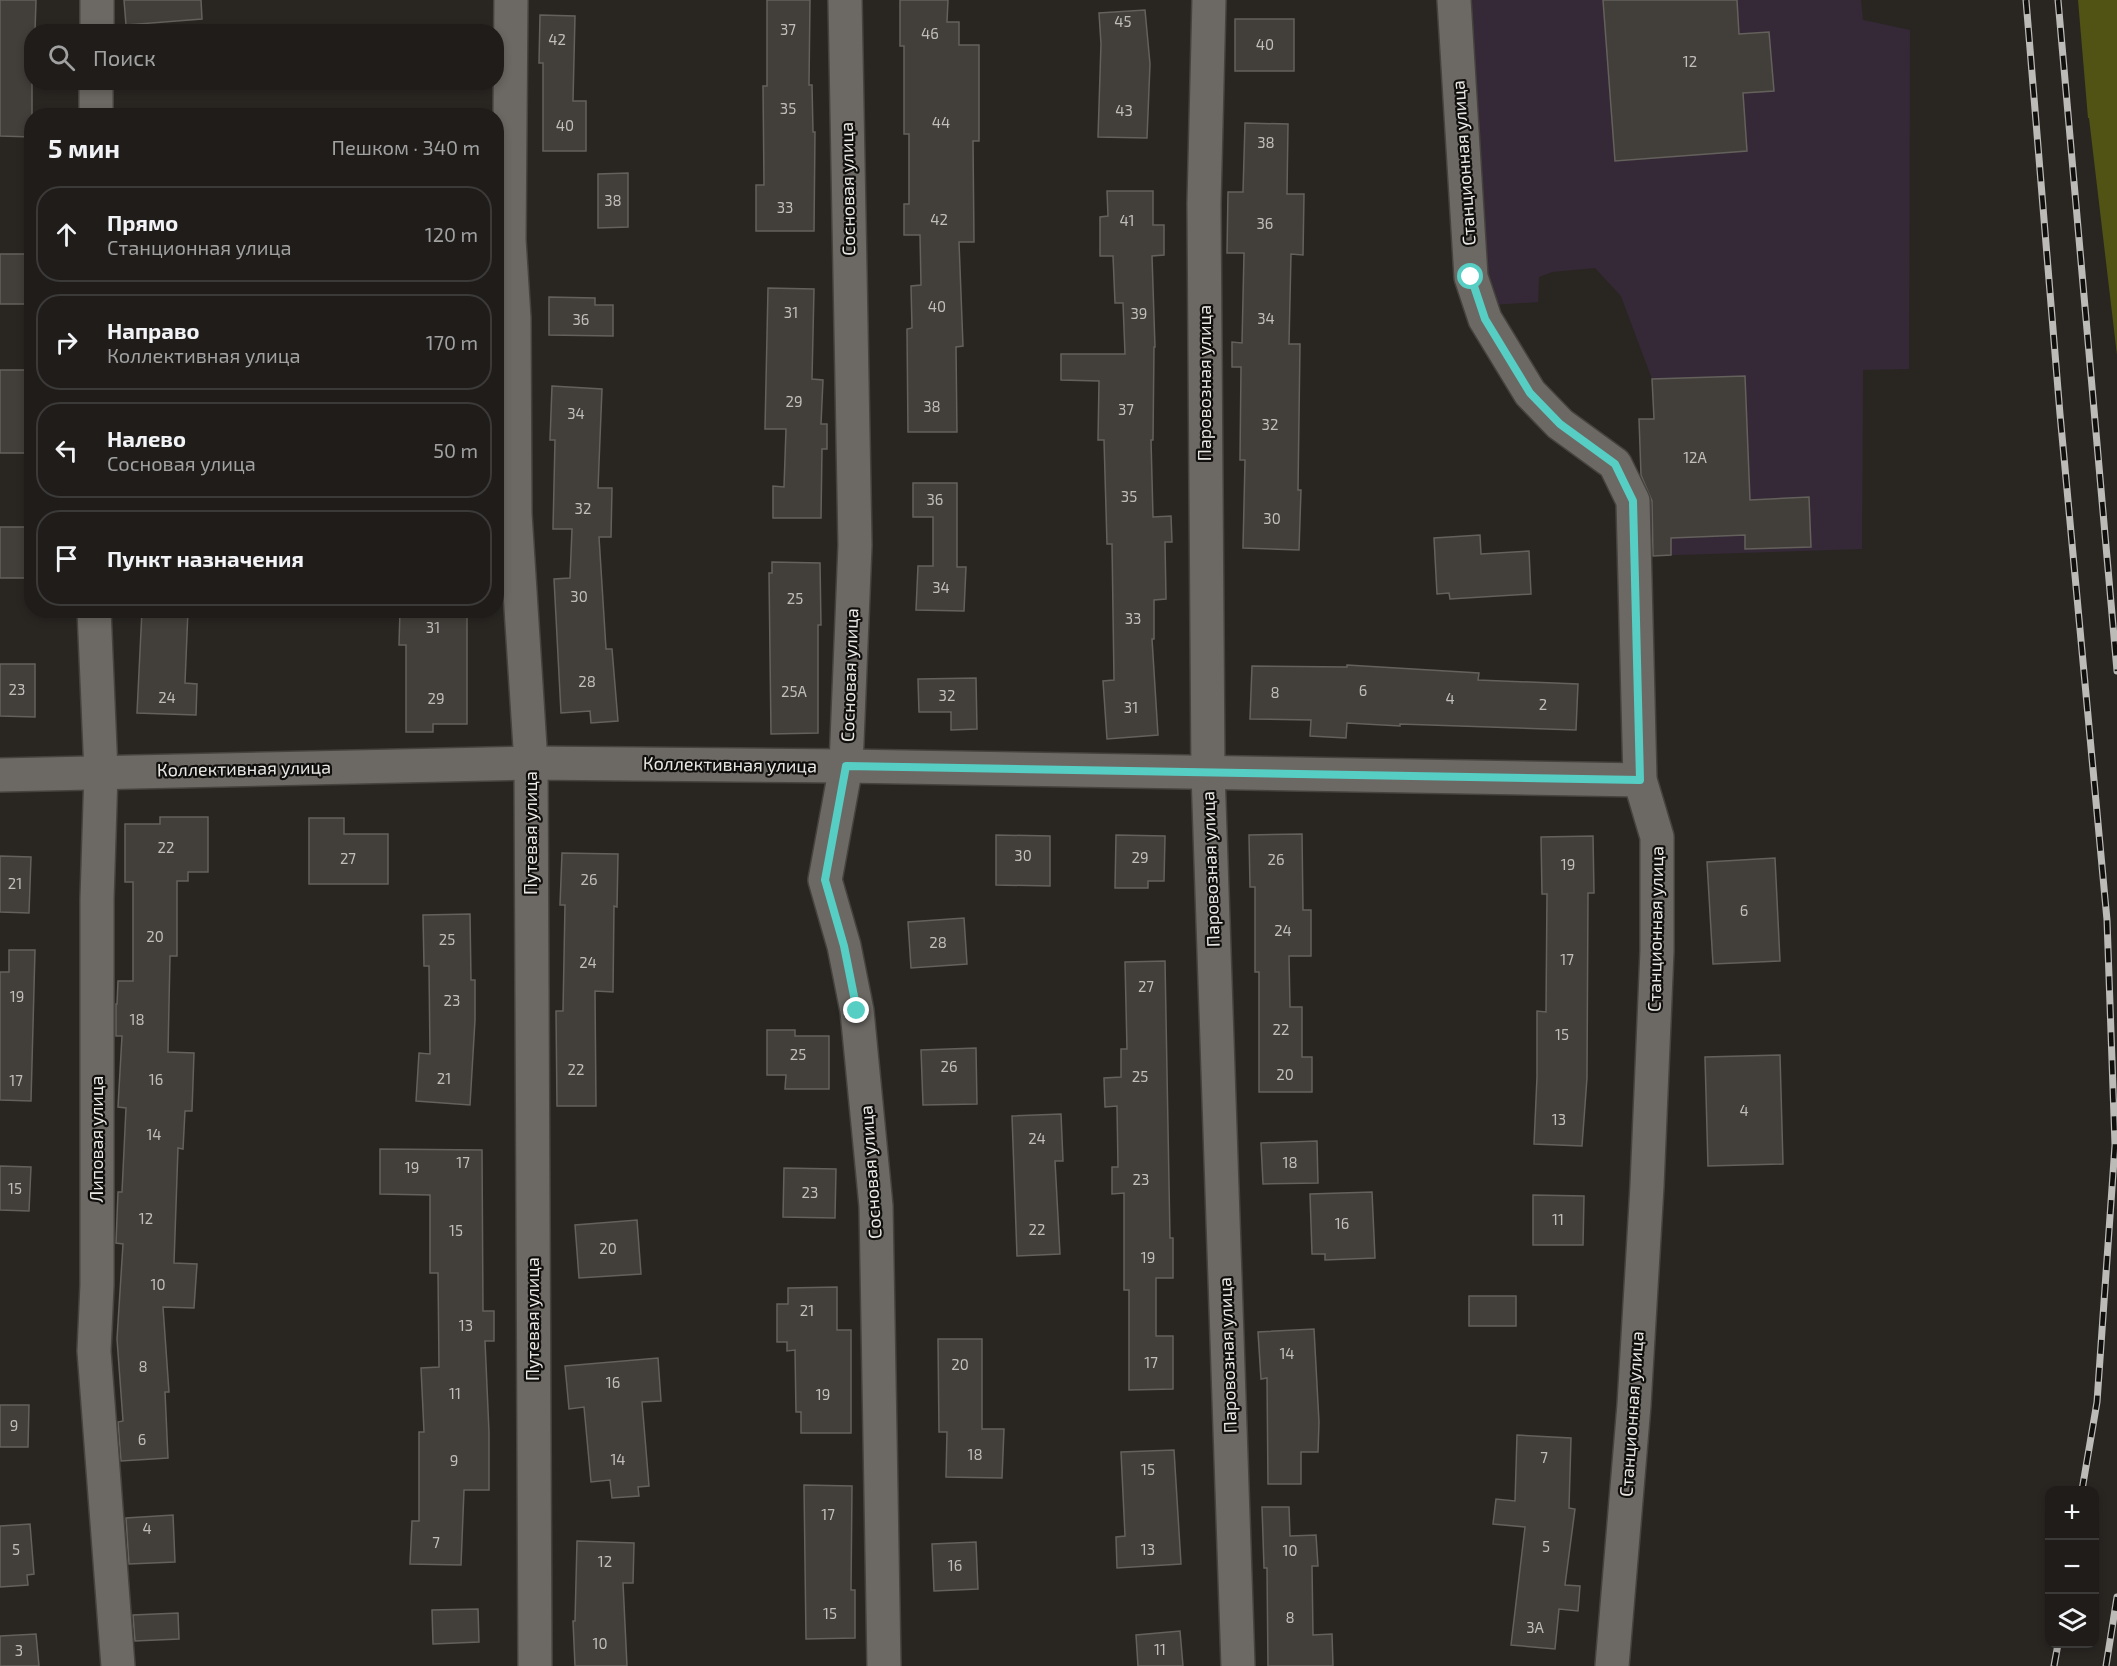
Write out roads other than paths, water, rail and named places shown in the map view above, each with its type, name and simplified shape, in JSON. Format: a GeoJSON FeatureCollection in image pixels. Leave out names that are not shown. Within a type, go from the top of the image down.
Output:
{"type":"FeatureCollection","features":[{"type":"Feature","properties":{"kind":"street"},"geometry":{"type":"LineString","coordinates":[[97,0],[97,24]]}},
{"type":"Feature","properties":{"kind":"street","name":"Путевая улица"},"geometry":{"type":"LineString","coordinates":[[511,0],[509,240],[514,318],[515,514],[531,763],[535,1666]]}},
{"type":"Feature","properties":{"kind":"street","name":"Сосновая улица"},"geometry":{"type":"LineString","coordinates":[[845,0],[855,545],[846,766],[825,880],[844,946],[857,1011],[876,1206],[884,1666]]}},
{"type":"Feature","properties":{"kind":"street","name":"Паровозная улица"},"geometry":{"type":"LineString","coordinates":[[1209,0],[1204,204],[1208,772],[1238,1666]]}},
{"type":"Feature","properties":{"kind":"street","name":"Станционная улица"},"geometry":{"type":"LineString","coordinates":[[1454,0],[1471,277],[1485,319],[1530,393],[1560,424],[1615,464],[1633,501],[1640,780],[1657,837],[1657,951],[1635,1393],[1612,1666]]}},
{"type":"Feature","properties":{"kind":"street"},"geometry":{"type":"LineString","coordinates":[[96,90],[96,108]]}},
{"type":"Feature","properties":{"kind":"street","name":"Липовая улица"},"geometry":{"type":"LineString","coordinates":[[94,618],[101,772],[97,899],[97,1285],[94,1351],[117,1666]]}},
{"type":"Feature","properties":{"kind":"street","name":"Коллективная улица"},"geometry":{"type":"LineString","coordinates":[[0,774],[531,763],[846,766],[1640,780]]}},
{"type":"Feature","properties":{"kind":"railway"},"geometry":{"type":"LineString","coordinates":[[2026,0],[2060,414],[2107,920],[2115,1145],[2097,1402],[2083,1486]]}},
{"type":"Feature","properties":{"kind":"railway"},"geometry":{"type":"LineString","coordinates":[[2058,0],[2117,671]]}},
{"type":"Feature","properties":{"kind":"railway"},"geometry":{"type":"LineString","coordinates":[[2106,1666],[2117,1597]]}},
{"type":"Feature","properties":{"kind":"railway"},"geometry":{"type":"LineString","coordinates":[[2054,1666],[2057,1648]]}}]}
